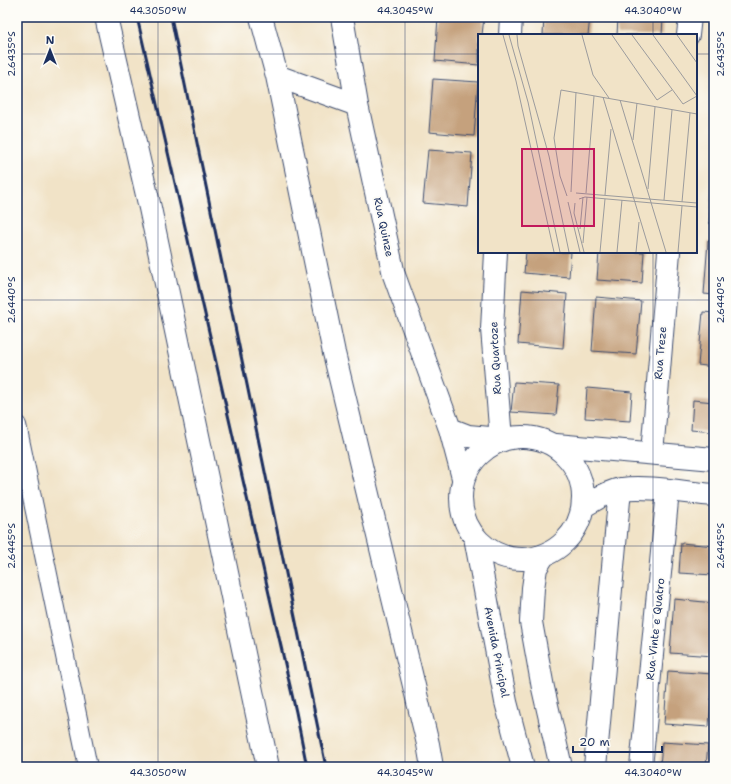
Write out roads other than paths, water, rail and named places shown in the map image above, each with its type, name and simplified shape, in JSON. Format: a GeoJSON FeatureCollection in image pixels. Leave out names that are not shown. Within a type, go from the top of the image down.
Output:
{"type":"FeatureCollection","features":[{"type":"Feature","properties":{"kind":"street"},"geometry":{"type":"LineString","coordinates":[[106,17],[150,208],[268,767]]}},
{"type":"Feature","properties":{"kind":"street"},"geometry":{"type":"LineString","coordinates":[[261,17],[277,76],[334,354],[426,736],[432,767]]}},
{"type":"Feature","properties":{"kind":"street","name":"Rua Quinze"},"geometry":{"type":"LineString","coordinates":[[342,17],[357,105],[394,275],[450,429],[463,478]]}},
{"type":"Feature","properties":{"kind":"street"},"geometry":{"type":"LineString","coordinates":[[510,34],[511,17]]}},
{"type":"Feature","properties":{"kind":"street"},"geometry":{"type":"LineString","coordinates":[[688,34],[690,17]]}},
{"type":"Feature","properties":{"kind":"street"},"geometry":{"type":"LineString","coordinates":[[277,76],[357,105]]}},
{"type":"Feature","properties":{"kind":"street","name":"Rua Quartoze"},"geometry":{"type":"LineString","coordinates":[[496,253],[492,329],[500,439]]}},
{"type":"Feature","properties":{"kind":"street","name":"Rua Treze"},"geometry":{"type":"LineString","coordinates":[[652,454],[669,253]]}},
{"type":"Feature","properties":{"kind":"street"},"geometry":{"type":"LineString","coordinates":[[450,429],[468,436],[714,459]]}},
{"type":"Feature","properties":{"kind":"street","name":"Avenida Principal"},"geometry":{"type":"LineString","coordinates":[[500,439],[483,450],[471,462],[463,478],[460,503],[465,521],[475,537],[486,547],[498,554],[513,558],[527,559],[544,555],[558,548],[571,536],[580,522],[584,506],[584,488],[580,471],[570,456],[556,445]]}},
{"type":"Feature","properties":{"kind":"street"},"geometry":{"type":"LineString","coordinates":[[584,506],[602,496],[620,489],[648,489],[714,495]]}},
{"type":"Feature","properties":{"kind":"street"},"geometry":{"type":"LineString","coordinates":[[595,767],[620,489]]}},
{"type":"Feature","properties":{"kind":"street","name":"Rua Vinte e Quatro"},"geometry":{"type":"LineString","coordinates":[[641,767],[668,491]]}},
{"type":"Feature","properties":{"kind":"street","name":"Avenida Principal"},"geometry":{"type":"LineString","coordinates":[[475,537],[506,702],[523,767]]}},
{"type":"Feature","properties":{"kind":"street"},"geometry":{"type":"LineString","coordinates":[[544,555],[536,568],[531,622],[543,688],[562,767]]}},
{"type":"Feature","properties":{"kind":"lane"},"geometry":{"type":"LineString","coordinates":[[17,425],[88,767]]}},
{"type":"Feature","properties":{"kind":"railway"},"geometry":{"type":"LineString","coordinates":[[137,17],[296,712],[307,767]]}},
{"type":"Feature","properties":{"kind":"railway"},"geometry":{"type":"LineString","coordinates":[[171,17],[326,767]]}}]}
